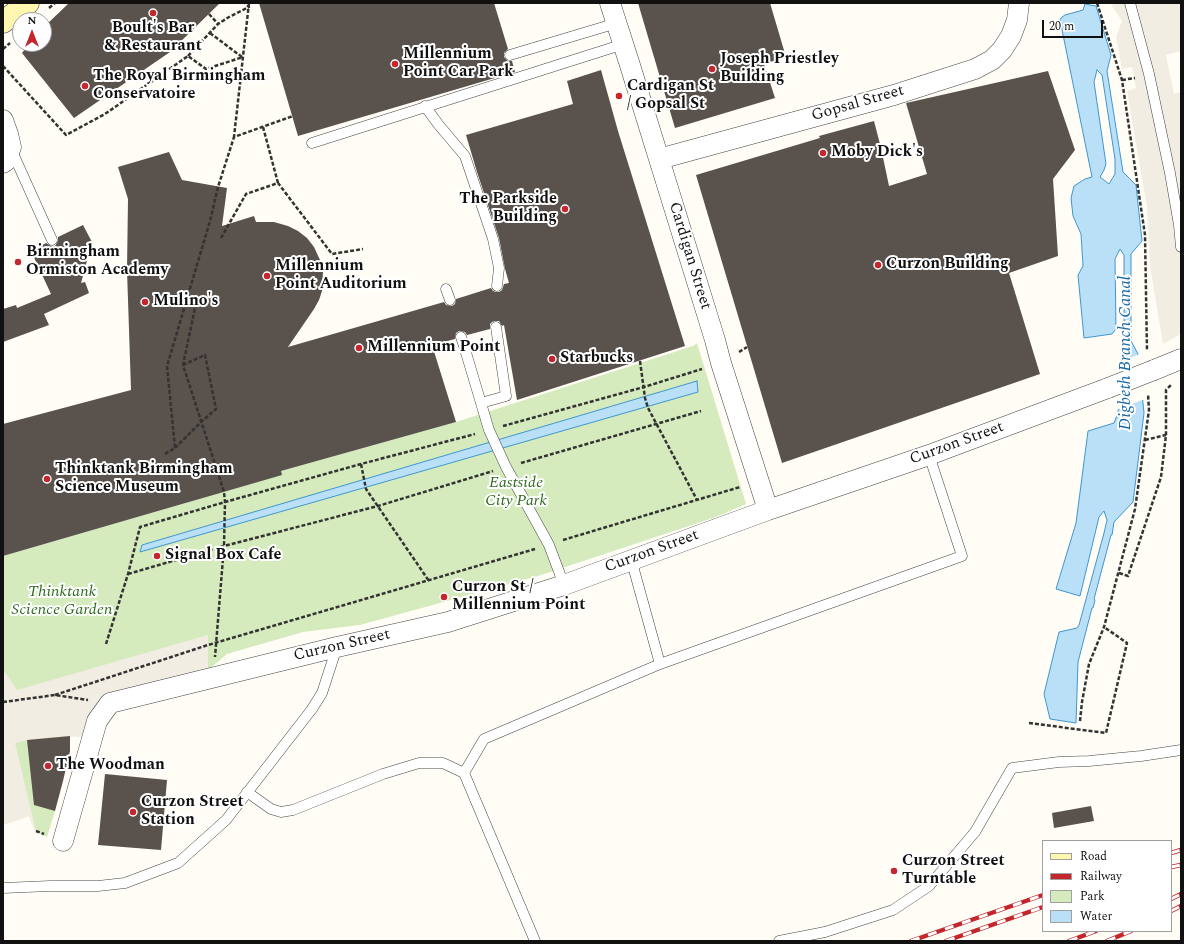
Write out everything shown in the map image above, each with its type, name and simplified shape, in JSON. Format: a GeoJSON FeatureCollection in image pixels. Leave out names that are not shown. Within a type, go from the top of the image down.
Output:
{"type":"FeatureCollection","features":[{"type":"Feature","properties":{"kind":"main road"},"geometry":{"type":"LineString","coordinates":[[3,22],[27,4]]}},
{"type":"Feature","properties":{"kind":"street","name":"Cardigan Street"},"geometry":{"type":"LineString","coordinates":[[610,3],[768,510]]}},
{"type":"Feature","properties":{"kind":"street","name":"Gopsal Street"},"geometry":{"type":"LineString","coordinates":[[659,159],[894,95],[975,68],[992,60],[1002,50],[1011,36],[1015,26],[1019,3]]}},
{"type":"Feature","properties":{"kind":"street"},"geometry":{"type":"LineString","coordinates":[[3,33],[27,4]]}},
{"type":"Feature","properties":{"kind":"street"},"geometry":{"type":"LineString","coordinates":[[3,120],[8,134],[7,155]]}},
{"type":"Feature","properties":{"kind":"street","name":"Curzon Street"},"geometry":{"type":"LineString","coordinates":[[110,704],[337,647],[448,622],[564,585],[631,559],[768,510],[929,455],[1181,359]]}},
{"type":"Feature","properties":{"kind":"street"},"geometry":{"type":"LineString","coordinates":[[62,841],[97,721],[110,704]]}},
{"type":"Feature","properties":{"kind":"lane"},"geometry":{"type":"LineString","coordinates":[[1130,3],[1149,74],[1170,173],[1179,225],[1181,247]]}},
{"type":"Feature","properties":{"kind":"lane"},"geometry":{"type":"LineString","coordinates":[[510,55],[617,23]]}},
{"type":"Feature","properties":{"kind":"lane"},"geometry":{"type":"LineString","coordinates":[[312,143],[500,80],[624,44]]}},
{"type":"Feature","properties":{"kind":"lane"},"geometry":{"type":"LineString","coordinates":[[425,106],[465,156],[493,239],[499,268],[497,286]]}},
{"type":"Feature","properties":{"kind":"lane"},"geometry":{"type":"LineString","coordinates":[[7,155],[52,240]]}},
{"type":"Feature","properties":{"kind":"lane"},"geometry":{"type":"LineString","coordinates":[[446,289],[450,300]]}},
{"type":"Feature","properties":{"kind":"lane"},"geometry":{"type":"LineString","coordinates":[[481,403],[506,396],[496,327]]}},
{"type":"Feature","properties":{"kind":"lane"},"geometry":{"type":"LineString","coordinates":[[461,337],[489,430],[506,467],[549,545],[564,585]]}},
{"type":"Feature","properties":{"kind":"lane"},"geometry":{"type":"LineString","coordinates":[[464,773],[484,740],[660,664],[962,556],[929,455]]}},
{"type":"Feature","properties":{"kind":"lane"},"geometry":{"type":"LineString","coordinates":[[631,559],[660,664]]}},
{"type":"Feature","properties":{"kind":"lane"},"geometry":{"type":"LineString","coordinates":[[3,888],[98,886],[125,883],[178,863],[226,820],[283,746],[322,693],[337,647]]}},
{"type":"Feature","properties":{"kind":"lane"},"geometry":{"type":"LineString","coordinates":[[779,941],[826,932],[893,910],[929,886],[975,832],[1012,768],[1059,762],[1141,756],[1181,750]]}},
{"type":"Feature","properties":{"kind":"lane"},"geometry":{"type":"LineString","coordinates":[[247,792],[271,809],[281,812],[292,810],[383,774],[419,763],[443,763],[464,773],[535,941]]}},
{"type":"Feature","properties":{"kind":"path"},"geometry":{"type":"LineString","coordinates":[[245,3],[249,5]]}},
{"type":"Feature","properties":{"kind":"path"},"geometry":{"type":"LineString","coordinates":[[3,66],[66,135],[105,114],[188,56],[218,24],[249,5]]}},
{"type":"Feature","properties":{"kind":"path"},"geometry":{"type":"LineString","coordinates":[[175,448],[166,366],[234,136],[249,5]]}},
{"type":"Feature","properties":{"kind":"path"},"geometry":{"type":"LineString","coordinates":[[209,14],[218,24]]}},
{"type":"Feature","properties":{"kind":"path"},"geometry":{"type":"LineString","coordinates":[[210,32],[243,57]]}},
{"type":"Feature","properties":{"kind":"path"},"geometry":{"type":"LineString","coordinates":[[188,56],[206,69],[243,57]]}},
{"type":"Feature","properties":{"kind":"path"},"geometry":{"type":"LineString","coordinates":[[234,136],[292,116]]}},
{"type":"Feature","properties":{"kind":"path"},"geometry":{"type":"LineString","coordinates":[[263,127],[278,183],[332,254],[363,249]]}},
{"type":"Feature","properties":{"kind":"path"},"geometry":{"type":"LineString","coordinates":[[221,238],[246,194],[278,183]]}},
{"type":"Feature","properties":{"kind":"path"},"geometry":{"type":"LineString","coordinates":[[196,303],[183,366],[224,492],[225,502],[224,546],[214,677]]}},
{"type":"Feature","properties":{"kind":"path"},"geometry":{"type":"LineString","coordinates":[[165,454],[175,448],[216,409],[205,355],[183,366]]}},
{"type":"Feature","properties":{"kind":"path"},"geometry":{"type":"LineString","coordinates":[[640,361],[645,398],[648,408],[697,500]]}},
{"type":"Feature","properties":{"kind":"path"},"geometry":{"type":"LineString","coordinates":[[106,644],[128,574],[140,527],[361,464],[644,387],[721,363]]}},
{"type":"Feature","properties":{"kind":"path"},"geometry":{"type":"LineString","coordinates":[[1119,573],[1128,576],[1161,477],[1166,435],[1166,390],[1171,385],[1172,378]]}},
{"type":"Feature","properties":{"kind":"path"},"geometry":{"type":"LineString","coordinates":[[128,574],[224,546],[378,506],[506,467],[701,411]]}},
{"type":"Feature","properties":{"kind":"path"},"geometry":{"type":"LineString","coordinates":[[1145,440],[1166,435]]}},
{"type":"Feature","properties":{"kind":"path"},"geometry":{"type":"LineString","coordinates":[[361,464],[366,489],[429,581]]}},
{"type":"Feature","properties":{"kind":"path"},"geometry":{"type":"LineString","coordinates":[[3,702],[55,695],[216,642],[429,581],[759,481]]}},
{"type":"Feature","properties":{"kind":"path"},"geometry":{"type":"LineString","coordinates":[[1029,723],[1106,733],[1127,643],[1104,627]]}},
{"type":"Feature","properties":{"kind":"path"},"geometry":{"type":"LineString","coordinates":[[55,695],[110,704]]}},
{"type":"Feature","properties":{"kind":"green space","name":"Eastside City Park"},"geometry":{"type":"Polygon","coordinates":[[[697,343],[746,504],[716,517],[538,576],[360,625],[303,632],[227,654],[208,670],[103,699],[68,736],[27,741],[55,811],[47,837],[35,831],[29,816],[3,825],[3,556],[203,498],[3,549],[456,422],[693,346],[697,343]]]}},
{"type":"Feature","properties":{"kind":"shaded area"},"geometry":{"type":"Polygon","coordinates":[[[1122,3],[1181,3],[1181,51],[1166,55],[1174,94],[1181,92],[1181,334],[1163,344],[1150,266],[1147,207],[1127,91],[1136,88],[1132,67],[1122,69],[1116,37],[1122,21],[1111,5],[1122,3]]]}},
{"type":"Feature","properties":{"kind":"shaded area"},"geometry":{"type":"Polygon","coordinates":[[[208,635],[208,670],[110,703],[93,738],[68,736],[27,740],[15,743],[36,831],[29,816],[3,825],[3,669],[17,690],[208,635]]]}},
{"type":"Feature","properties":{"kind":"water","name":"Digbeth Branch Canal"},"geometry":{"type":"Polygon","coordinates":[[[1085,4],[1096,6],[1111,55],[1107,71],[1123,172],[1136,185],[1142,241],[1131,254],[1131,341],[1138,354],[1144,413],[1133,502],[1114,522],[1112,535],[1078,662],[1076,723],[1050,719],[1044,694],[1059,632],[1077,628],[1079,625],[1107,520],[1104,511],[1099,517],[1080,596],[1056,589],[1076,523],[1088,431],[1114,423],[1118,413],[1121,357],[1124,342],[1124,255],[1120,249],[1115,259],[1116,329],[1112,334],[1084,338],[1078,275],[1083,266],[1081,234],[1073,216],[1071,198],[1074,186],[1085,179],[1092,177],[1060,20],[1065,15],[1083,10],[1085,4]],[[1097,70],[1094,82],[1106,164],[1100,177],[1109,184],[1115,174],[1115,159],[1102,75],[1097,70]]]}},
{"type":"Feature","properties":{"kind":"water"},"geometry":{"type":"Polygon","coordinates":[[[697,381],[698,392],[140,552],[142,545],[697,381]]]}},
{"type":"Feature","properties":{"kind":"pier"},"geometry":{"type":"Polygon","coordinates":[[[1140,354],[1145,399],[1116,410],[1119,362],[1140,354]]]}},
{"type":"Feature","properties":{"kind":"building","name":"The Royal Birmingham Conservatoire"},"geometry":{"type":"Polygon","coordinates":[[[69,3],[220,3],[170,52],[74,118],[22,53],[52,52],[52,19],[69,3]]]}},
{"type":"Feature","properties":{"kind":"building","name":"Millennium Point Car Park"},"geometry":{"type":"Polygon","coordinates":[[[259,3],[494,3],[508,49],[504,53],[504,57],[508,61],[512,61],[515,72],[298,136],[259,3]]]}},
{"type":"Feature","properties":{"kind":"building","name":"Joseph Priestley Building"},"geometry":{"type":"Polygon","coordinates":[[[638,3],[770,3],[786,57],[764,64],[775,98],[675,128],[638,3]]]}},
{"type":"Feature","properties":{"kind":"building"},"geometry":{"type":"Polygon","coordinates":[[[601,70],[618,131],[685,346],[517,400],[504,325],[502,326],[499,321],[495,321],[490,324],[490,329],[467,335],[465,332],[459,331],[456,333],[455,339],[432,345],[456,422],[281,471],[282,475],[3,556],[3,424],[131,390],[127,270],[128,199],[118,167],[169,152],[182,180],[227,188],[222,226],[254,216],[256,222],[274,222],[288,226],[307,238],[314,247],[320,260],[323,271],[322,291],[314,309],[288,347],[444,302],[446,305],[452,306],[455,304],[456,299],[491,288],[496,292],[502,290],[504,284],[509,283],[499,238],[466,135],[573,104],[567,81],[601,70]]]}},
{"type":"Feature","properties":{"kind":"building","name":"Curzon Building"},"geometry":{"type":"Polygon","coordinates":[[[1048,71],[1075,150],[1053,179],[1058,256],[1009,273],[1040,374],[782,463],[696,175],[820,138],[819,136],[874,121],[889,186],[927,174],[906,103],[1048,71]]]}},
{"type":"Feature","properties":{"kind":"building"},"geometry":{"type":"Polygon","coordinates":[[[83,225],[92,242],[81,283],[85,282],[89,293],[44,314],[49,325],[3,342],[3,309],[16,305],[17,308],[51,294],[31,251],[46,243],[51,246],[55,246],[58,241],[58,237],[83,225]]]}},
{"type":"Feature","properties":{"kind":"building","name":"The Woodman"},"geometry":{"type":"Polygon","coordinates":[[[70,736],[70,751],[55,811],[34,805],[27,740],[70,736]]]}},
{"type":"Feature","properties":{"kind":"building","name":"Curzon Street Station"},"geometry":{"type":"Polygon","coordinates":[[[105,774],[167,780],[161,850],[98,845],[105,774]]]}},
{"type":"Feature","properties":{"kind":"building"},"geometry":{"type":"Polygon","coordinates":[[[1091,806],[1094,821],[1054,828],[1052,813],[1091,806]]]}},
{"type":"Feature","properties":{"kind":"railway"},"geometry":{"type":"LineString","coordinates":[[1172,853],[1181,850]]}},
{"type":"Feature","properties":{"kind":"railway"},"geometry":{"type":"LineString","coordinates":[[1172,867],[1181,865]]}},
{"type":"Feature","properties":{"kind":"railway"},"geometry":{"type":"LineString","coordinates":[[1172,898],[1181,894]]}},
{"type":"Feature","properties":{"kind":"railway"},"geometry":{"type":"LineString","coordinates":[[911,941],[1042,895]]}},
{"type":"Feature","properties":{"kind":"railway"},"geometry":{"type":"LineString","coordinates":[[1172,910],[1181,906]]}},
{"type":"Feature","properties":{"kind":"railway"},"geometry":{"type":"LineString","coordinates":[[946,941],[1042,907]]}},
{"type":"Feature","properties":{"kind":"railway"},"geometry":{"type":"LineString","coordinates":[[1069,941],[1093,932]]}},
{"type":"Feature","properties":{"kind":"railway"},"geometry":{"type":"LineString","coordinates":[[1107,941],[1129,932]]}},
{"type":"Feature","properties":{"kind":"place","name":"Boult's Bar & Restaurant"},"geometry":{"type":"Point","coordinates":[153,13]}},
{"type":"Feature","properties":{"kind":"place","name":"Millennium Point Car Park"},"geometry":{"type":"Point","coordinates":[395,64]}},
{"type":"Feature","properties":{"kind":"place","name":"Joseph Priestley Building"},"geometry":{"type":"Point","coordinates":[712,69]}},
{"type":"Feature","properties":{"kind":"place","name":"The Royal Birmingham Conservatoire"},"geometry":{"type":"Point","coordinates":[85,86]}},
{"type":"Feature","properties":{"kind":"place","name":"Cardigan St / Gopsal St"},"geometry":{"type":"Point","coordinates":[619,96]}},
{"type":"Feature","properties":{"kind":"place","name":"Moby Dick's"},"geometry":{"type":"Point","coordinates":[823,153]}},
{"type":"Feature","properties":{"kind":"place","name":"The Parkside Building"},"geometry":{"type":"Point","coordinates":[565,209]}},
{"type":"Feature","properties":{"kind":"place","name":"Birmingham Ormiston Academy"},"geometry":{"type":"Point","coordinates":[18,262]}},
{"type":"Feature","properties":{"kind":"place","name":"Curzon Building"},"geometry":{"type":"Point","coordinates":[878,265]}},
{"type":"Feature","properties":{"kind":"place","name":"Millennium Point Auditorium"},"geometry":{"type":"Point","coordinates":[267,276]}},
{"type":"Feature","properties":{"kind":"place","name":"Mulino's"},"geometry":{"type":"Point","coordinates":[145,302]}},
{"type":"Feature","properties":{"kind":"place","name":"Millennium Point"},"geometry":{"type":"Point","coordinates":[359,348]}},
{"type":"Feature","properties":{"kind":"place","name":"Starbucks"},"geometry":{"type":"Point","coordinates":[552,359]}},
{"type":"Feature","properties":{"kind":"place","name":"Thinktank Birmingham Science Museum"},"geometry":{"type":"Point","coordinates":[47,479]}},
{"type":"Feature","properties":{"kind":"place","name":"Signal Box Cafe"},"geometry":{"type":"Point","coordinates":[157,556]}},
{"type":"Feature","properties":{"kind":"place","name":"Curzon St / Millennium Point"},"geometry":{"type":"Point","coordinates":[444,597]}},
{"type":"Feature","properties":{"kind":"place","name":"The Woodman"},"geometry":{"type":"Point","coordinates":[48,766]}},
{"type":"Feature","properties":{"kind":"place","name":"Curzon Street Station"},"geometry":{"type":"Point","coordinates":[133,812]}},
{"type":"Feature","properties":{"kind":"place","name":"Curzon Street Turntable"},"geometry":{"type":"Point","coordinates":[894,871]}},
{"type":"Feature","properties":{"kind":"park label","name":"Thinktank Science Garden"},"geometry":{"type":"Point","coordinates":[62,602]}}]}
